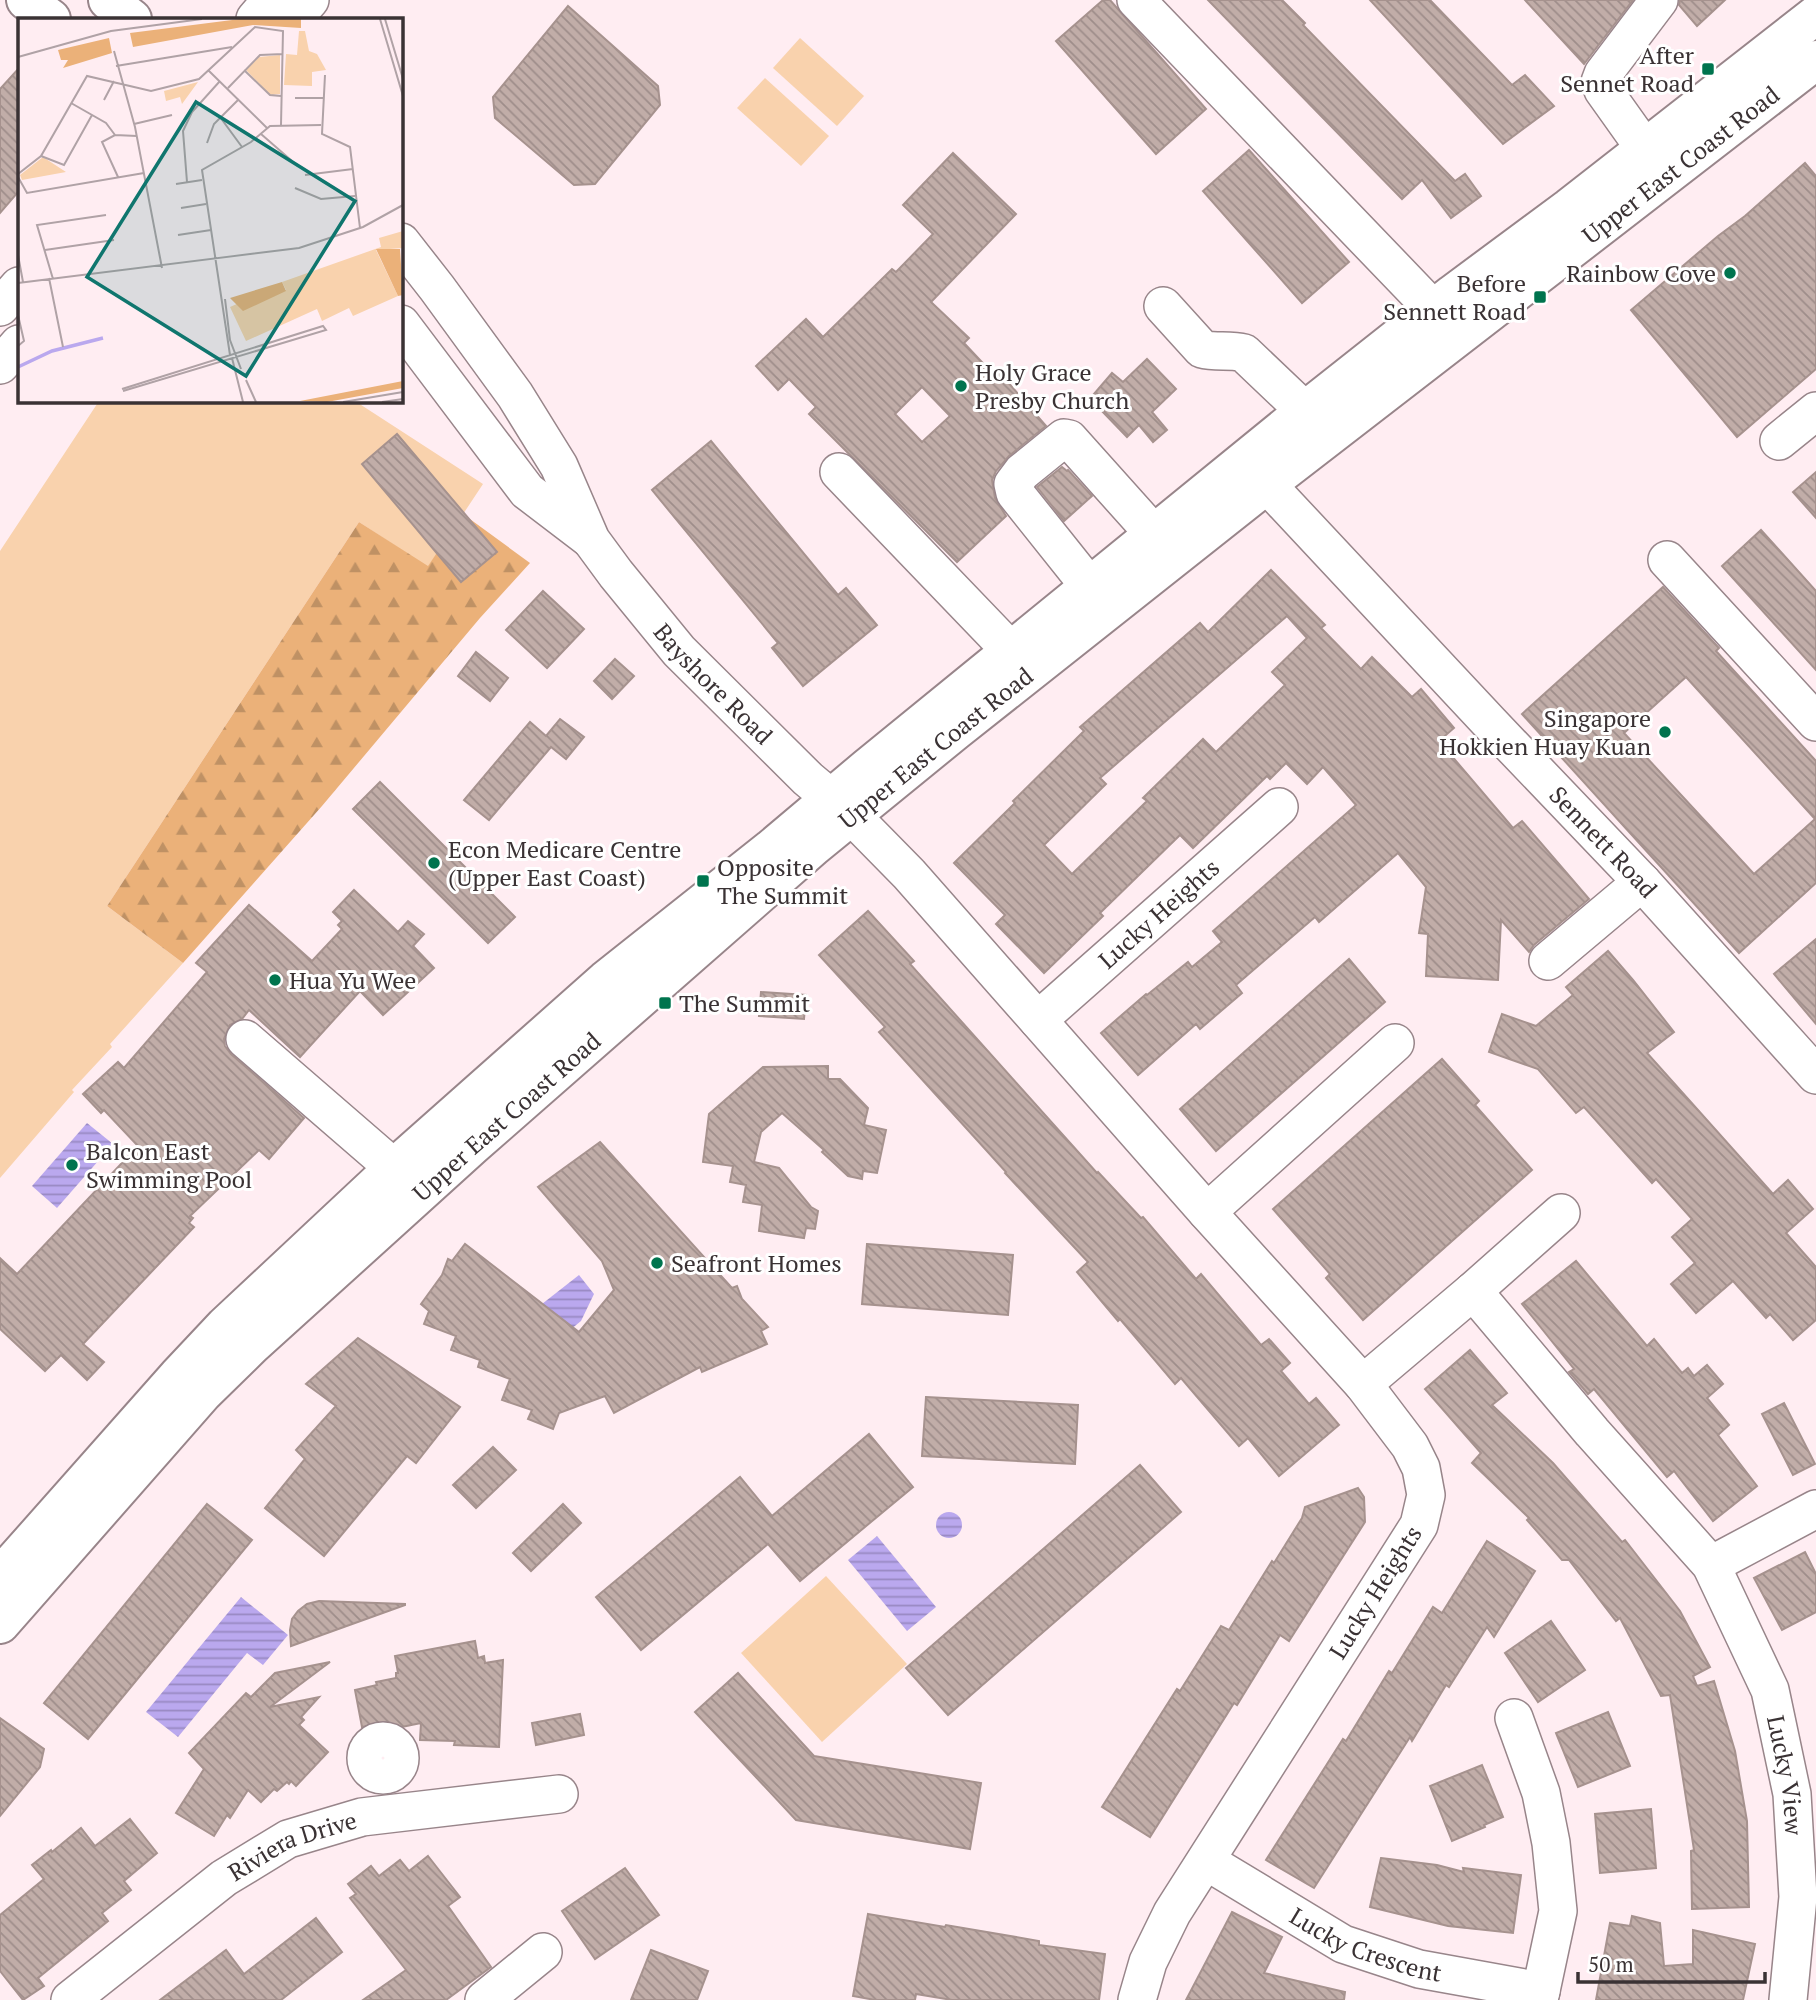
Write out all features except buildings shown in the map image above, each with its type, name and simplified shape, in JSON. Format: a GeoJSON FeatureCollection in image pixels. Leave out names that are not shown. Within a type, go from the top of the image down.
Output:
{"type":"FeatureCollection","features":[{"type":"Feature","properties":{"kind":"main road"},"geometry":{"type":"LineString","coordinates":[[26,0],[50,18]]}},
{"type":"Feature","properties":{"kind":"main road"},"geometry":{"type":"LineString","coordinates":[[107,0],[131,18]]}},
{"type":"Feature","properties":{"kind":"main road","name":"Upper East Coast Road"},"geometry":{"type":"LineString","coordinates":[[0,1624],[203,1393],[251,1346],[1011,651],[1154,534],[1256,472],[1305,411],[1816,15]]}},
{"type":"Feature","properties":{"kind":"main road","name":"Upper East Coast Road"},"geometry":{"type":"LineString","coordinates":[[0,1577],[225,1326],[394,1168],[606,980],[771,849],[841,806],[1256,472],[1816,60]]}},
{"type":"Feature","properties":{"kind":"street"},"geometry":{"type":"LineString","coordinates":[[256,18],[271,0]]}},
{"type":"Feature","properties":{"kind":"street"},"geometry":{"type":"LineString","coordinates":[[294,18],[310,0]]}},
{"type":"Feature","properties":{"kind":"street"},"geometry":{"type":"LineString","coordinates":[[1136,0],[1434,310]]}},
{"type":"Feature","properties":{"kind":"street"},"geometry":{"type":"LineString","coordinates":[[1645,149],[1600,82],[1603,74],[1657,1]]}},
{"type":"Feature","properties":{"kind":"street","name":"Bayshore Road"},"geometry":{"type":"LineString","coordinates":[[402,243],[522,407],[559,466],[591,540],[616,573],[688,661],[808,779],[841,806]]}},
{"type":"Feature","properties":{"kind":"street"},"geometry":{"type":"LineString","coordinates":[[0,307],[18,287]]}},
{"type":"Feature","properties":{"kind":"street"},"geometry":{"type":"LineString","coordinates":[[1163,306],[1202,349],[1211,352],[1244,353],[1305,411]]}},
{"type":"Feature","properties":{"kind":"street","name":"Bayshore Road"},"geometry":{"type":"LineString","coordinates":[[402,325],[527,491],[591,540]]}},
{"type":"Feature","properties":{"kind":"street"},"geometry":{"type":"LineString","coordinates":[[0,365],[18,345]]}},
{"type":"Feature","properties":{"kind":"street"},"geometry":{"type":"LineString","coordinates":[[1779,441],[1816,411]]}},
{"type":"Feature","properties":{"kind":"street"},"geometry":{"type":"LineString","coordinates":[[1090,587],[1015,493],[1013,484],[1022,472],[1064,438],[1069,439],[1154,534]]}},
{"type":"Feature","properties":{"kind":"street"},"geometry":{"type":"LineString","coordinates":[[839,472],[1011,651]]}},
{"type":"Feature","properties":{"kind":"street","name":"Sennett Road"},"geometry":{"type":"LineString","coordinates":[[1256,472],[1642,882],[1816,1075]]}},
{"type":"Feature","properties":{"kind":"street"},"geometry":{"type":"LineString","coordinates":[[1667,560],[1816,722]]}},
{"type":"Feature","properties":{"kind":"street","name":"Lucky Heights"},"geometry":{"type":"LineString","coordinates":[[841,806],[909,874],[1207,1212],[1363,1384],[1410,1446],[1421,1468],[1426,1495],[1419,1525],[1172,1913],[1148,1962],[1137,2000]]}},
{"type":"Feature","properties":{"kind":"street","name":"Lucky Heights"},"geometry":{"type":"LineString","coordinates":[[1038,1020],[1279,807]]}},
{"type":"Feature","properties":{"kind":"street"},"geometry":{"type":"LineString","coordinates":[[1548,961],[1642,882]]}},
{"type":"Feature","properties":{"kind":"street"},"geometry":{"type":"LineString","coordinates":[[245,1038],[394,1168]]}},
{"type":"Feature","properties":{"kind":"street"},"geometry":{"type":"LineString","coordinates":[[1207,1212],[1395,1043]]}},
{"type":"Feature","properties":{"kind":"street"},"geometry":{"type":"LineString","coordinates":[[1363,1384],[1561,1213]]}},
{"type":"Feature","properties":{"kind":"street","name":"Lucky View"},"geometry":{"type":"LineString","coordinates":[[1473,1291],[1592,1432],[1711,1565],[1770,1690],[1793,1794],[1798,1897],[1788,2000]]}},
{"type":"Feature","properties":{"kind":"street"},"geometry":{"type":"LineString","coordinates":[[1711,1565],[1816,1509]]}},
{"type":"Feature","properties":{"kind":"street","name":"Lucky Crescent"},"geometry":{"type":"LineString","coordinates":[[1206,1861],[1343,1944],[1419,1969],[1540,1996],[1558,1911],[1551,1843],[1541,1793],[1514,1718]]}},
{"type":"Feature","properties":{"kind":"street"},"geometry":{"type":"LineString","coordinates":[[362,1817],[384,1770],[411,1811]]}},
{"type":"Feature","properties":{"kind":"street","name":"Riviera Drive"},"geometry":{"type":"LineString","coordinates":[[70,2000],[224,1878],[288,1839],[362,1817],[559,1794]]}},
{"type":"Feature","properties":{"kind":"street"},"geometry":{"type":"LineString","coordinates":[[484,2000],[542,1952]]}},
{"type":"Feature","properties":{"kind":"shaded area"},"geometry":{"type":"Polygon","coordinates":[[[800,38],[864,96],[837,126],[773,68],[800,38]]]}},
{"type":"Feature","properties":{"kind":"shaded area"},"geometry":{"type":"Polygon","coordinates":[[[765,78],[829,136],[801,166],[737,108],[765,78]]]}},
{"type":"Feature","properties":{"kind":"shaded area"},"geometry":{"type":"Polygon","coordinates":[[[98,402],[357,402],[483,484],[428,567],[359,522],[107,906],[183,963],[110,1044],[112,1047],[72,1090],[74,1092],[0,1178],[0,551],[98,402]]]}},
{"type":"Feature","properties":{"kind":"shaded area","name":"Balcon East Swimming Pool"},"geometry":{"type":"Polygon","coordinates":[[[87,1123],[113,1144],[57,1208],[32,1186],[87,1123]]]}},
{"type":"Feature","properties":{"kind":"shaded area"},"geometry":{"type":"Polygon","coordinates":[[[579,1275],[594,1294],[581,1321],[565,1334],[542,1304],[579,1275]]]}},
{"type":"Feature","properties":{"kind":"shaded area"},"geometry":{"type":"Polygon","coordinates":[[[949,1512],[958,1516],[962,1525],[958,1534],[949,1538],[940,1534],[936,1525],[940,1516],[949,1512]]]}},
{"type":"Feature","properties":{"kind":"shaded area"},"geometry":{"type":"Polygon","coordinates":[[[877,1536],[936,1607],[907,1631],[848,1560],[877,1536]]]}},
{"type":"Feature","properties":{"kind":"shaded area"},"geometry":{"type":"Polygon","coordinates":[[[826,1576],[907,1664],[822,1742],[741,1653],[826,1576]]]}},
{"type":"Feature","properties":{"kind":"shaded area"},"geometry":{"type":"Polygon","coordinates":[[[241,1597],[288,1635],[263,1665],[247,1653],[178,1737],[146,1712],[241,1597]]]}},
{"type":"Feature","properties":{"kind":"green space"},"geometry":{"type":"Polygon","coordinates":[[[463,514],[530,563],[480,618],[322,806],[183,963],[107,906],[359,522],[428,566],[463,514]]]}},
{"type":"Feature","properties":{"kind":"place","name":"After Sennet Road"},"geometry":{"type":"Point","coordinates":[1708,69]}},
{"type":"Feature","properties":{"kind":"place","name":"Rainbow Cove"},"geometry":{"type":"Point","coordinates":[1730,273]}},
{"type":"Feature","properties":{"kind":"place","name":"Before Sennett Road"},"geometry":{"type":"Point","coordinates":[1540,297]}},
{"type":"Feature","properties":{"kind":"place","name":"Holy Grace Presby Church"},"geometry":{"type":"Point","coordinates":[961,386]}},
{"type":"Feature","properties":{"kind":"place","name":"Singapore Hokkien Huay Kuan"},"geometry":{"type":"Point","coordinates":[1665,732]}},
{"type":"Feature","properties":{"kind":"place","name":"Econ Medicare Centre (Upper East Coast)"},"geometry":{"type":"Point","coordinates":[434,863]}},
{"type":"Feature","properties":{"kind":"place","name":"Opposite The Summit"},"geometry":{"type":"Point","coordinates":[703,881]}},
{"type":"Feature","properties":{"kind":"place","name":"Hua Yu Wee"},"geometry":{"type":"Point","coordinates":[275,980]}},
{"type":"Feature","properties":{"kind":"place","name":"The Summit"},"geometry":{"type":"Point","coordinates":[665,1003]}},
{"type":"Feature","properties":{"kind":"place","name":"Balcon East Swimming Pool"},"geometry":{"type":"Point","coordinates":[72,1165]}},
{"type":"Feature","properties":{"kind":"place","name":"Seafront Homes"},"geometry":{"type":"Point","coordinates":[657,1263]}}]}
